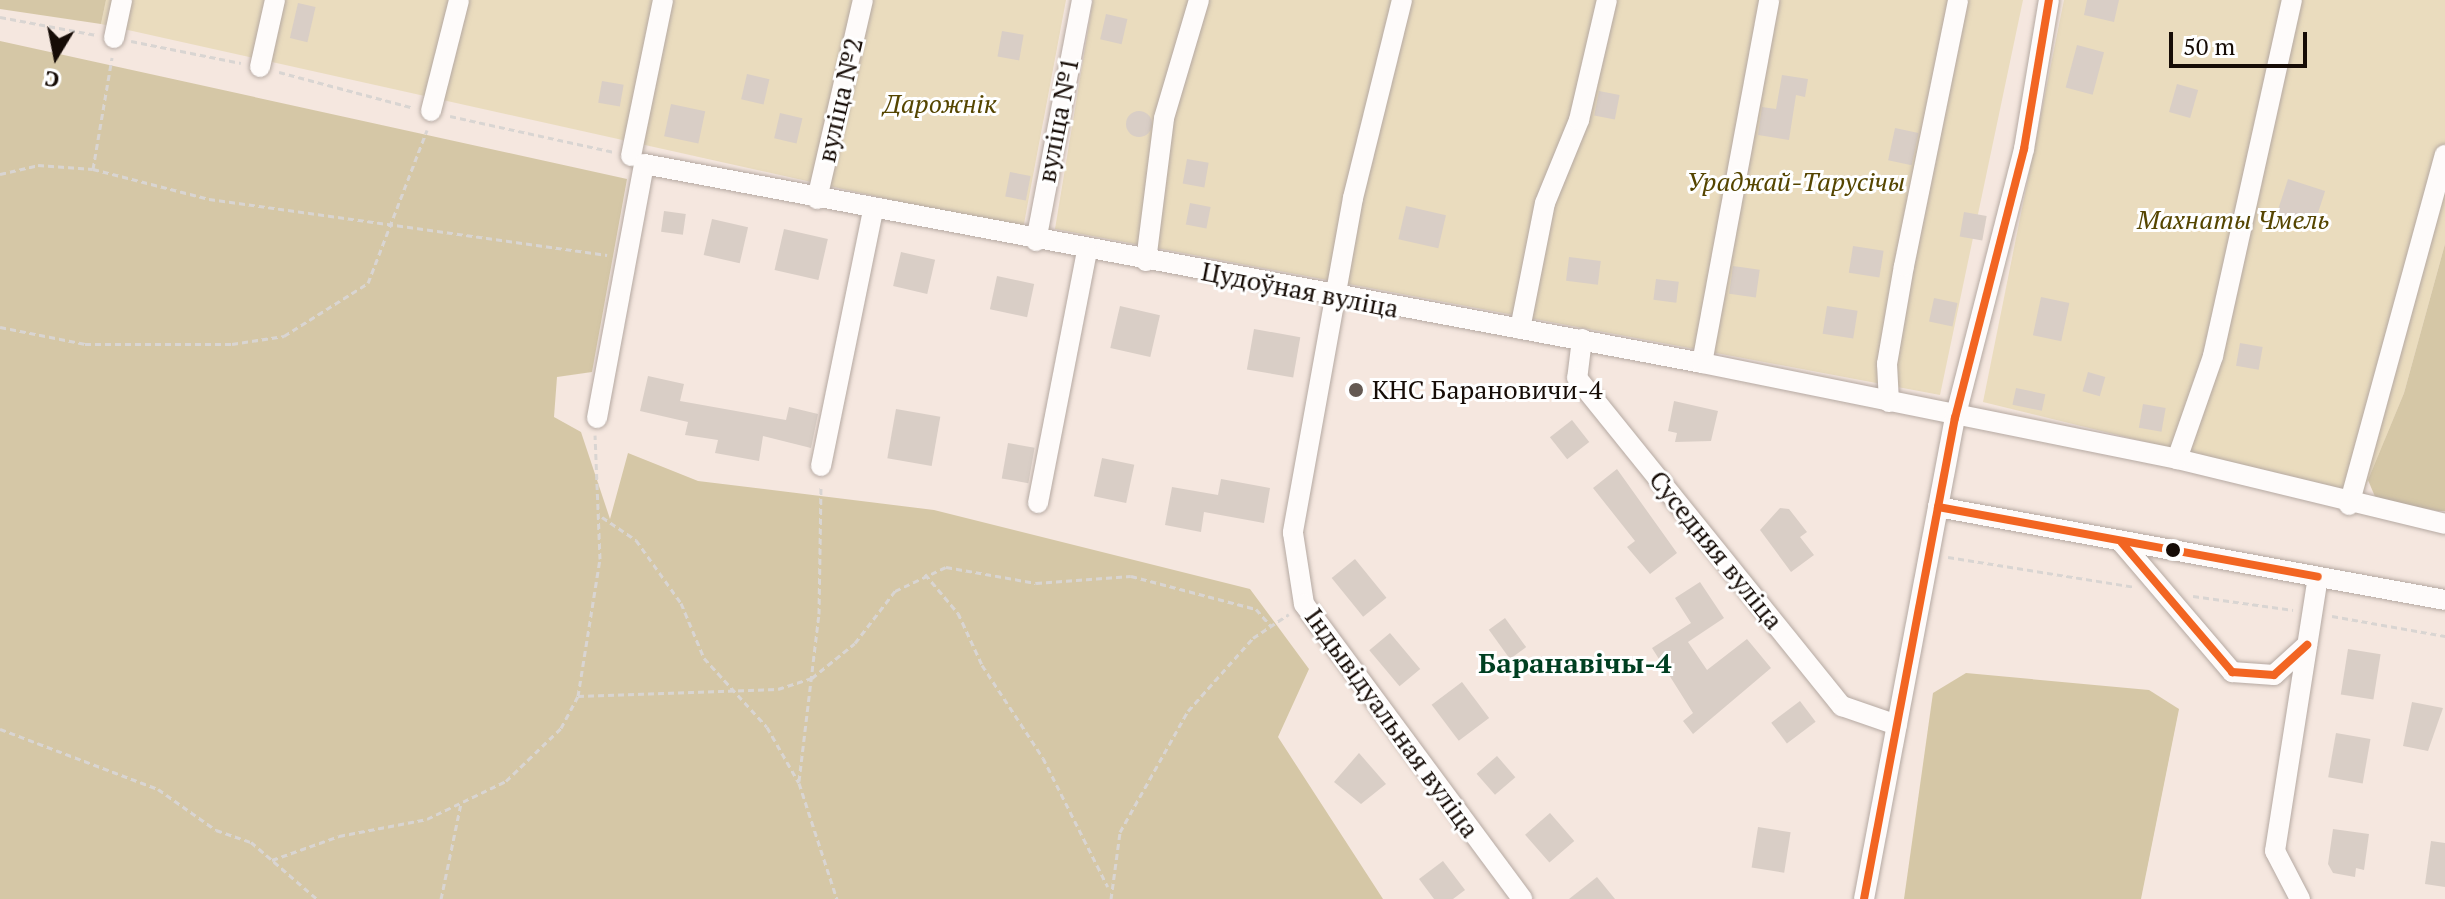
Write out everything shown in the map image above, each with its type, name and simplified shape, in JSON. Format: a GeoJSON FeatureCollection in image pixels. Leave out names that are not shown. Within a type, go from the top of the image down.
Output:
{"type":"FeatureCollection","features":[{"type":"Feature","properties":{"kind":"street"},"geometry":{"type":"LineString","coordinates":[[114,38],[122,0]]}},
{"type":"Feature","properties":{"kind":"street"},"geometry":{"type":"LineString","coordinates":[[260,67],[275,0]]}},
{"type":"Feature","properties":{"kind":"street"},"geometry":{"type":"LineString","coordinates":[[431,111],[459,0]]}},
{"type":"Feature","properties":{"kind":"street"},"geometry":{"type":"LineString","coordinates":[[597,418],[627,257],[637,160],[663,0]]}},
{"type":"Feature","properties":{"kind":"street","name":"вуліца №2"},"geometry":{"type":"LineString","coordinates":[[817,199],[863,0]]}},
{"type":"Feature","properties":{"kind":"street","name":"вуліца №1"},"geometry":{"type":"LineString","coordinates":[[1036,241],[1082,0]]}},
{"type":"Feature","properties":{"kind":"street"},"geometry":{"type":"LineString","coordinates":[[1146,261],[1164,118],[1199,0]]}},
{"type":"Feature","properties":{"kind":"street","name":"Індывідуальная вуліца"},"geometry":{"type":"LineString","coordinates":[[1402,0],[1336,297],[1293,533],[1304,604],[1522,899]]}},
{"type":"Feature","properties":{"kind":"street"},"geometry":{"type":"LineString","coordinates":[[1520,329],[1545,203],[1579,120],[1607,0]]}},
{"type":"Feature","properties":{"kind":"street"},"geometry":{"type":"LineString","coordinates":[[1702,363],[1769,0]]}},
{"type":"Feature","properties":{"kind":"street"},"geometry":{"type":"LineString","coordinates":[[1889,402],[1899,294],[1958,0]]}},
{"type":"Feature","properties":{"kind":"street"},"geometry":{"type":"LineString","coordinates":[[1864,899],[1955,418],[2024,149],[2049,0]]}},
{"type":"Feature","properties":{"kind":"street"},"geometry":{"type":"LineString","coordinates":[[2177,459],[2213,356],[2292,0]]}},
{"type":"Feature","properties":{"kind":"street"},"geometry":{"type":"LineString","coordinates":[[2349,505],[2445,155]]}},
{"type":"Feature","properties":{"kind":"street","name":"Цудоўная вуліца"},"geometry":{"type":"LineString","coordinates":[[637,160],[817,199],[1087,251],[1702,363],[1955,418],[2177,459],[2349,505],[2445,524]]}},
{"type":"Feature","properties":{"kind":"street"},"geometry":{"type":"LineString","coordinates":[[821,466],[873,210]]}},
{"type":"Feature","properties":{"kind":"street"},"geometry":{"type":"LineString","coordinates":[[1038,503],[1087,251]]}},
{"type":"Feature","properties":{"kind":"street","name":"Суседняя вуліца"},"geometry":{"type":"LineString","coordinates":[[1582,339],[1577,378],[1832,694],[1863,718],[1897,725]]}},
{"type":"Feature","properties":{"kind":"street"},"geometry":{"type":"LineString","coordinates":[[1938,507],[2445,600]]}},
{"type":"Feature","properties":{"kind":"street"},"geometry":{"type":"LineString","coordinates":[[2122,543],[2232,672],[2274,675],[2307,645]]}},
{"type":"Feature","properties":{"kind":"street"},"geometry":{"type":"LineString","coordinates":[[2300,899],[2275,851],[2318,577]]}},
{"type":"Feature","properties":{"kind":"path"},"geometry":{"type":"LineString","coordinates":[[0,17],[260,67],[637,160]]}},
{"type":"Feature","properties":{"kind":"path"},"geometry":{"type":"LineString","coordinates":[[93,169],[114,38]]}},
{"type":"Feature","properties":{"kind":"path"},"geometry":{"type":"LineString","coordinates":[[0,327],[85,344],[284,336],[356,296],[419,166],[431,111]]}},
{"type":"Feature","properties":{"kind":"path"},"geometry":{"type":"LineString","coordinates":[[0,174],[38,165],[93,169],[209,199],[627,257]]}},
{"type":"Feature","properties":{"kind":"path"},"geometry":{"type":"LineString","coordinates":[[272,860],[339,836],[427,819],[506,781],[561,728],[578,696],[602,517],[597,418]]}},
{"type":"Feature","properties":{"kind":"path"},"geometry":{"type":"LineString","coordinates":[[799,783],[812,678],[821,466]]}},
{"type":"Feature","properties":{"kind":"path"},"geometry":{"type":"LineString","coordinates":[[602,517],[636,540],[681,603],[704,658],[767,727],[799,783],[837,899]]}},
{"type":"Feature","properties":{"kind":"path"},"geometry":{"type":"LineString","coordinates":[[578,696],[732,687],[778,689],[812,678],[855,643],[895,591],[924,573],[946,567],[1036,583],[1131,576],[1256,609],[1271,626]]}},
{"type":"Feature","properties":{"kind":"path"},"geometry":{"type":"LineString","coordinates":[[924,573],[958,613],[1043,758],[1108,887],[1111,899]]}},
{"type":"Feature","properties":{"kind":"path"},"geometry":{"type":"LineString","coordinates":[[1108,887],[1120,832],[1188,711],[1271,626],[1304,604]]}},
{"type":"Feature","properties":{"kind":"path"},"geometry":{"type":"LineString","coordinates":[[0,729],[158,789],[272,860],[317,899]]}},
{"type":"Feature","properties":{"kind":"path"},"geometry":{"type":"LineString","coordinates":[[441,899],[461,803]]}},
{"type":"Feature","properties":{"kind":"green space","name":"Дарожнік"},"geometry":{"type":"Polygon","coordinates":[[[106,0],[1066,0],[1023,229],[101,24],[106,0]]]}},
{"type":"Feature","properties":{"kind":"green space","name":"Ураджай-Тарусічы"},"geometry":{"type":"Polygon","coordinates":[[[1093,0],[2023,0],[1940,395],[1055,229],[1093,0]]]}},
{"type":"Feature","properties":{"kind":"green space","name":"Махнаты Чмель"},"geometry":{"type":"Polygon","coordinates":[[[2064,0],[2445,0],[2445,244],[2404,393],[2362,495],[1983,402],[2064,0]]]}},
{"type":"Feature","properties":{"kind":"shaded area"},"geometry":{"type":"Polygon","coordinates":[[[0,0],[106,0],[101,24],[0,9],[0,0]]]}},
{"type":"Feature","properties":{"kind":"shaded area"},"geometry":{"type":"Polygon","coordinates":[[[0,41],[627,179],[592,372],[557,377],[554,417],[581,432],[610,519],[628,453],[698,481],[934,510],[1250,589],[1309,669],[1278,737],[1383,899],[0,899],[0,41]]]}},
{"type":"Feature","properties":{"kind":"shaded area"},"geometry":{"type":"Polygon","coordinates":[[[2445,244],[2445,511],[2438,511],[2376,499],[2368,480],[2404,393],[2445,244]]]}},
{"type":"Feature","properties":{"kind":"shaded area"},"geometry":{"type":"Polygon","coordinates":[[[1966,673],[2149,690],[2179,709],[2141,899],[1904,899],[1933,693],[1966,673]]]}},
{"type":"Feature","properties":{"kind":"building"},"geometry":{"type":"Polygon","coordinates":[[[2087,0],[2119,0],[2114,22],[2084,15],[2087,0]]]}},
{"type":"Feature","properties":{"kind":"building"},"geometry":{"type":"Polygon","coordinates":[[[298,3],[316,7],[307,42],[290,38],[298,3]]]}},
{"type":"Feature","properties":{"kind":"building"},"geometry":{"type":"Polygon","coordinates":[[[1106,14],[1127,19],[1122,44],[1100,39],[1106,14]]]}},
{"type":"Feature","properties":{"kind":"building"},"geometry":{"type":"Polygon","coordinates":[[[1002,31],[1024,35],[1019,60],[997,57],[1002,31]]]}},
{"type":"Feature","properties":{"kind":"building"},"geometry":{"type":"Polygon","coordinates":[[[2077,45],[2104,52],[2093,95],[2066,88],[2077,45]]]}},
{"type":"Feature","properties":{"kind":"building"},"geometry":{"type":"Polygon","coordinates":[[[747,74],[769,79],[764,105],[741,99],[747,74]]]}},
{"type":"Feature","properties":{"kind":"building"},"geometry":{"type":"Polygon","coordinates":[[[1782,75],[1808,79],[1805,97],[1796,95],[1789,140],[1758,135],[1762,107],[1776,109],[1782,75]]]}},
{"type":"Feature","properties":{"kind":"building"},"geometry":{"type":"Polygon","coordinates":[[[602,81],[624,85],[620,106],[598,103],[602,81]]]}},
{"type":"Feature","properties":{"kind":"building"},"geometry":{"type":"Polygon","coordinates":[[[2177,84],[2198,90],[2190,118],[2169,112],[2177,84]]]}},
{"type":"Feature","properties":{"kind":"building"},"geometry":{"type":"Polygon","coordinates":[[[1599,91],[1620,95],[1615,120],[1594,116],[1599,91]]]}},
{"type":"Feature","properties":{"kind":"building"},"geometry":{"type":"Polygon","coordinates":[[[671,104],[705,111],[698,144],[664,136],[671,104]]]}},
{"type":"Feature","properties":{"kind":"building"},"geometry":{"type":"Polygon","coordinates":[[[1139,111],[1148,115],[1152,124],[1148,133],[1139,137],[1130,133],[1126,124],[1130,115],[1139,111]]]}},
{"type":"Feature","properties":{"kind":"building"},"geometry":{"type":"Polygon","coordinates":[[[780,113],[802,118],[797,144],[774,138],[780,113]]]}},
{"type":"Feature","properties":{"kind":"building"},"geometry":{"type":"Polygon","coordinates":[[[1895,128],[1918,133],[1912,165],[1888,160],[1895,128]]]}},
{"type":"Feature","properties":{"kind":"building"},"geometry":{"type":"Polygon","coordinates":[[[1187,159],[1209,163],[1204,187],[1183,184],[1187,159]]]}},
{"type":"Feature","properties":{"kind":"building"},"geometry":{"type":"Polygon","coordinates":[[[1010,172],[1031,176],[1026,201],[1005,197],[1010,172]]]}},
{"type":"Feature","properties":{"kind":"building"},"geometry":{"type":"Polygon","coordinates":[[[2288,179],[2325,191],[2313,228],[2276,216],[2288,179]]]}},
{"type":"Feature","properties":{"kind":"building"},"geometry":{"type":"Polygon","coordinates":[[[1190,203],[1211,207],[1206,229],[1186,225],[1190,203]]]}},
{"type":"Feature","properties":{"kind":"building"},"geometry":{"type":"Polygon","coordinates":[[[1406,206],[1446,215],[1438,248],[1398,239],[1406,206]]]}},
{"type":"Feature","properties":{"kind":"building"},"geometry":{"type":"Polygon","coordinates":[[[664,211],[686,214],[683,235],[661,232],[664,211]]]}},
{"type":"Feature","properties":{"kind":"building"},"geometry":{"type":"Polygon","coordinates":[[[1964,212],[1987,216],[1982,241],[1960,237],[1964,212]]]}},
{"type":"Feature","properties":{"kind":"building"},"geometry":{"type":"Polygon","coordinates":[[[712,219],[748,227],[740,263],[704,255],[712,219]]]}},
{"type":"Feature","properties":{"kind":"building"},"geometry":{"type":"Polygon","coordinates":[[[784,229],[828,239],[818,280],[775,270],[784,229]]]}},
{"type":"Feature","properties":{"kind":"building"},"geometry":{"type":"Polygon","coordinates":[[[1853,246],[1884,251],[1879,278],[1849,273],[1853,246]]]}},
{"type":"Feature","properties":{"kind":"building"},"geometry":{"type":"Polygon","coordinates":[[[901,252],[935,260],[927,294],[893,286],[901,252]]]}},
{"type":"Feature","properties":{"kind":"building"},"geometry":{"type":"Polygon","coordinates":[[[1569,257],[1601,261],[1598,285],[1566,281],[1569,257]]]}},
{"type":"Feature","properties":{"kind":"building"},"geometry":{"type":"Polygon","coordinates":[[[1733,266],[1760,270],[1756,297],[1729,294],[1733,266]]]}},
{"type":"Feature","properties":{"kind":"building"},"geometry":{"type":"Polygon","coordinates":[[[997,276],[1034,284],[1027,317],[990,309],[997,276]]]}},
{"type":"Feature","properties":{"kind":"building"},"geometry":{"type":"Polygon","coordinates":[[[1656,279],[1679,282],[1676,303],[1653,300],[1656,279]]]}},
{"type":"Feature","properties":{"kind":"building"},"geometry":{"type":"Polygon","coordinates":[[[2041,297],[2069,303],[2061,341],[2033,335],[2041,297]]]}},
{"type":"Feature","properties":{"kind":"building"},"geometry":{"type":"Polygon","coordinates":[[[1934,298],[1957,303],[1952,326],[1929,321],[1934,298]]]}},
{"type":"Feature","properties":{"kind":"building"},"geometry":{"type":"Polygon","coordinates":[[[1120,306],[1160,315],[1150,357],[1110,348],[1120,306]]]}},
{"type":"Feature","properties":{"kind":"building"},"geometry":{"type":"Polygon","coordinates":[[[1827,306],[1858,311],[1853,339],[1823,334],[1827,306]]]}},
{"type":"Feature","properties":{"kind":"building"},"geometry":{"type":"Polygon","coordinates":[[[1254,329],[1300,337],[1293,378],[1247,369],[1254,329]]]}},
{"type":"Feature","properties":{"kind":"building"},"geometry":{"type":"Polygon","coordinates":[[[2240,343],[2263,347],[2259,370],[2236,366],[2240,343]]]}},
{"type":"Feature","properties":{"kind":"building"},"geometry":{"type":"Polygon","coordinates":[[[2088,372],[2105,377],[2100,396],[2082,391],[2088,372]]]}},
{"type":"Feature","properties":{"kind":"building"},"geometry":{"type":"Polygon","coordinates":[[[648,376],[684,384],[680,401],[786,420],[789,407],[818,414],[811,448],[763,436],[759,461],[715,453],[718,440],[685,435],[688,422],[640,411],[648,376]]]}},
{"type":"Feature","properties":{"kind":"building"},"geometry":{"type":"Polygon","coordinates":[[[2016,388],[2045,394],[2042,411],[2012,405],[2016,388]]]}},
{"type":"Feature","properties":{"kind":"building"},"geometry":{"type":"Polygon","coordinates":[[[1674,401],[1718,411],[1711,441],[1675,442],[1677,433],[1668,431],[1674,401]]]}},
{"type":"Feature","properties":{"kind":"building"},"geometry":{"type":"Polygon","coordinates":[[[2143,404],[2166,408],[2161,432],[2139,428],[2143,404]]]}},
{"type":"Feature","properties":{"kind":"building"},"geometry":{"type":"Polygon","coordinates":[[[896,409],[940,417],[932,466],[887,458],[896,409]]]}},
{"type":"Feature","properties":{"kind":"building"},"geometry":{"type":"Polygon","coordinates":[[[1572,420],[1589,442],[1567,459],[1550,437],[1572,420]]]}},
{"type":"Feature","properties":{"kind":"building"},"geometry":{"type":"Polygon","coordinates":[[[1008,443],[1035,448],[1028,483],[1002,478],[1008,443]]]}},
{"type":"Feature","properties":{"kind":"building"},"geometry":{"type":"Polygon","coordinates":[[[1102,458],[1134,465],[1126,503],[1094,496],[1102,458]]]}},
{"type":"Feature","properties":{"kind":"building"},"geometry":{"type":"Polygon","coordinates":[[[1617,469],[1677,553],[1650,574],[1627,547],[1635,541],[1593,488],[1617,469]]]}},
{"type":"Feature","properties":{"kind":"building"},"geometry":{"type":"Polygon","coordinates":[[[1221,479],[1270,488],[1264,523],[1204,512],[1201,532],[1165,525],[1172,487],[1218,495],[1221,479]]]}},
{"type":"Feature","properties":{"kind":"building"},"geometry":{"type":"Polygon","coordinates":[[[1780,508],[1789,509],[1807,532],[1800,537],[1814,555],[1791,572],[1760,530],[1780,508]]]}},
{"type":"Feature","properties":{"kind":"building"},"geometry":{"type":"Polygon","coordinates":[[[1355,559],[1386,598],[1363,617],[1332,578],[1355,559]]]}},
{"type":"Feature","properties":{"kind":"building"},"geometry":{"type":"Polygon","coordinates":[[[1700,582],[1724,618],[1688,642],[1707,670],[1747,639],[1771,668],[1693,734],[1683,721],[1693,713],[1652,648],[1691,623],[1675,598],[1700,582]]]}},
{"type":"Feature","properties":{"kind":"building"},"geometry":{"type":"Polygon","coordinates":[[[1505,618],[1526,647],[1510,659],[1489,630],[1505,618]]]}},
{"type":"Feature","properties":{"kind":"building"},"geometry":{"type":"Polygon","coordinates":[[[1390,633],[1420,669],[1400,686],[1369,650],[1390,633]]]}},
{"type":"Feature","properties":{"kind":"building"},"geometry":{"type":"Polygon","coordinates":[[[2348,649],[2381,654],[2373,700],[2341,694],[2348,649]]]}},
{"type":"Feature","properties":{"kind":"building"},"geometry":{"type":"Polygon","coordinates":[[[1462,682],[1489,718],[1459,741],[1432,705],[1462,682]]]}},
{"type":"Feature","properties":{"kind":"building"},"geometry":{"type":"Polygon","coordinates":[[[1800,701],[1816,722],[1787,743],[1771,723],[1800,701]]]}},
{"type":"Feature","properties":{"kind":"building"},"geometry":{"type":"Polygon","coordinates":[[[2412,702],[2443,708],[2428,751],[2403,746],[2412,702]]]}},
{"type":"Feature","properties":{"kind":"building"},"geometry":{"type":"Polygon","coordinates":[[[2336,733],[2370,739],[2363,783],[2328,777],[2336,733]]]}},
{"type":"Feature","properties":{"kind":"building"},"geometry":{"type":"Polygon","coordinates":[[[1359,753],[1386,784],[1361,804],[1334,782],[1359,753]]]}},
{"type":"Feature","properties":{"kind":"building"},"geometry":{"type":"Polygon","coordinates":[[[1497,756],[1515,777],[1495,795],[1477,774],[1497,756]]]}},
{"type":"Feature","properties":{"kind":"building"},"geometry":{"type":"Polygon","coordinates":[[[1550,813],[1574,841],[1549,863],[1525,835],[1550,813]]]}},
{"type":"Feature","properties":{"kind":"building"},"geometry":{"type":"Polygon","coordinates":[[[1758,827],[1791,832],[1784,873],[1752,867],[1758,827]]]}},
{"type":"Feature","properties":{"kind":"building"},"geometry":{"type":"Polygon","coordinates":[[[2333,829],[2369,834],[2364,870],[2356,868],[2355,877],[2333,873],[2328,864],[2333,829]]]}},
{"type":"Feature","properties":{"kind":"building"},"geometry":{"type":"Polygon","coordinates":[[[2431,841],[2445,843],[2445,887],[2425,884],[2431,841]]]}},
{"type":"Feature","properties":{"kind":"building"},"geometry":{"type":"Polygon","coordinates":[[[1443,861],[1465,890],[1453,899],[1434,899],[1419,879],[1443,861]]]}},
{"type":"Feature","properties":{"kind":"building"},"geometry":{"type":"Polygon","coordinates":[[[1597,877],[1615,899],[1569,899],[1597,877]]]}},
{"type":"Feature","properties":{"kind":"transit line"},"geometry":{"type":"LineString","coordinates":[[1864,899],[1955,418],[2024,149],[2049,0]]}},
{"type":"Feature","properties":{"kind":"transit line"},"geometry":{"type":"LineString","coordinates":[[1938,507],[2318,577]]}},
{"type":"Feature","properties":{"kind":"transit line"},"geometry":{"type":"LineString","coordinates":[[2122,543],[2232,672],[2274,675],[2307,645]]}},
{"type":"Feature","properties":{"kind":"place","name":"КНС Барановичи-4"},"geometry":{"type":"Point","coordinates":[1356,390]}},
{"type":"Feature","properties":{"kind":"district","name":"Баранавічы-4"},"geometry":{"type":"Point","coordinates":[1575,663]}}]}
